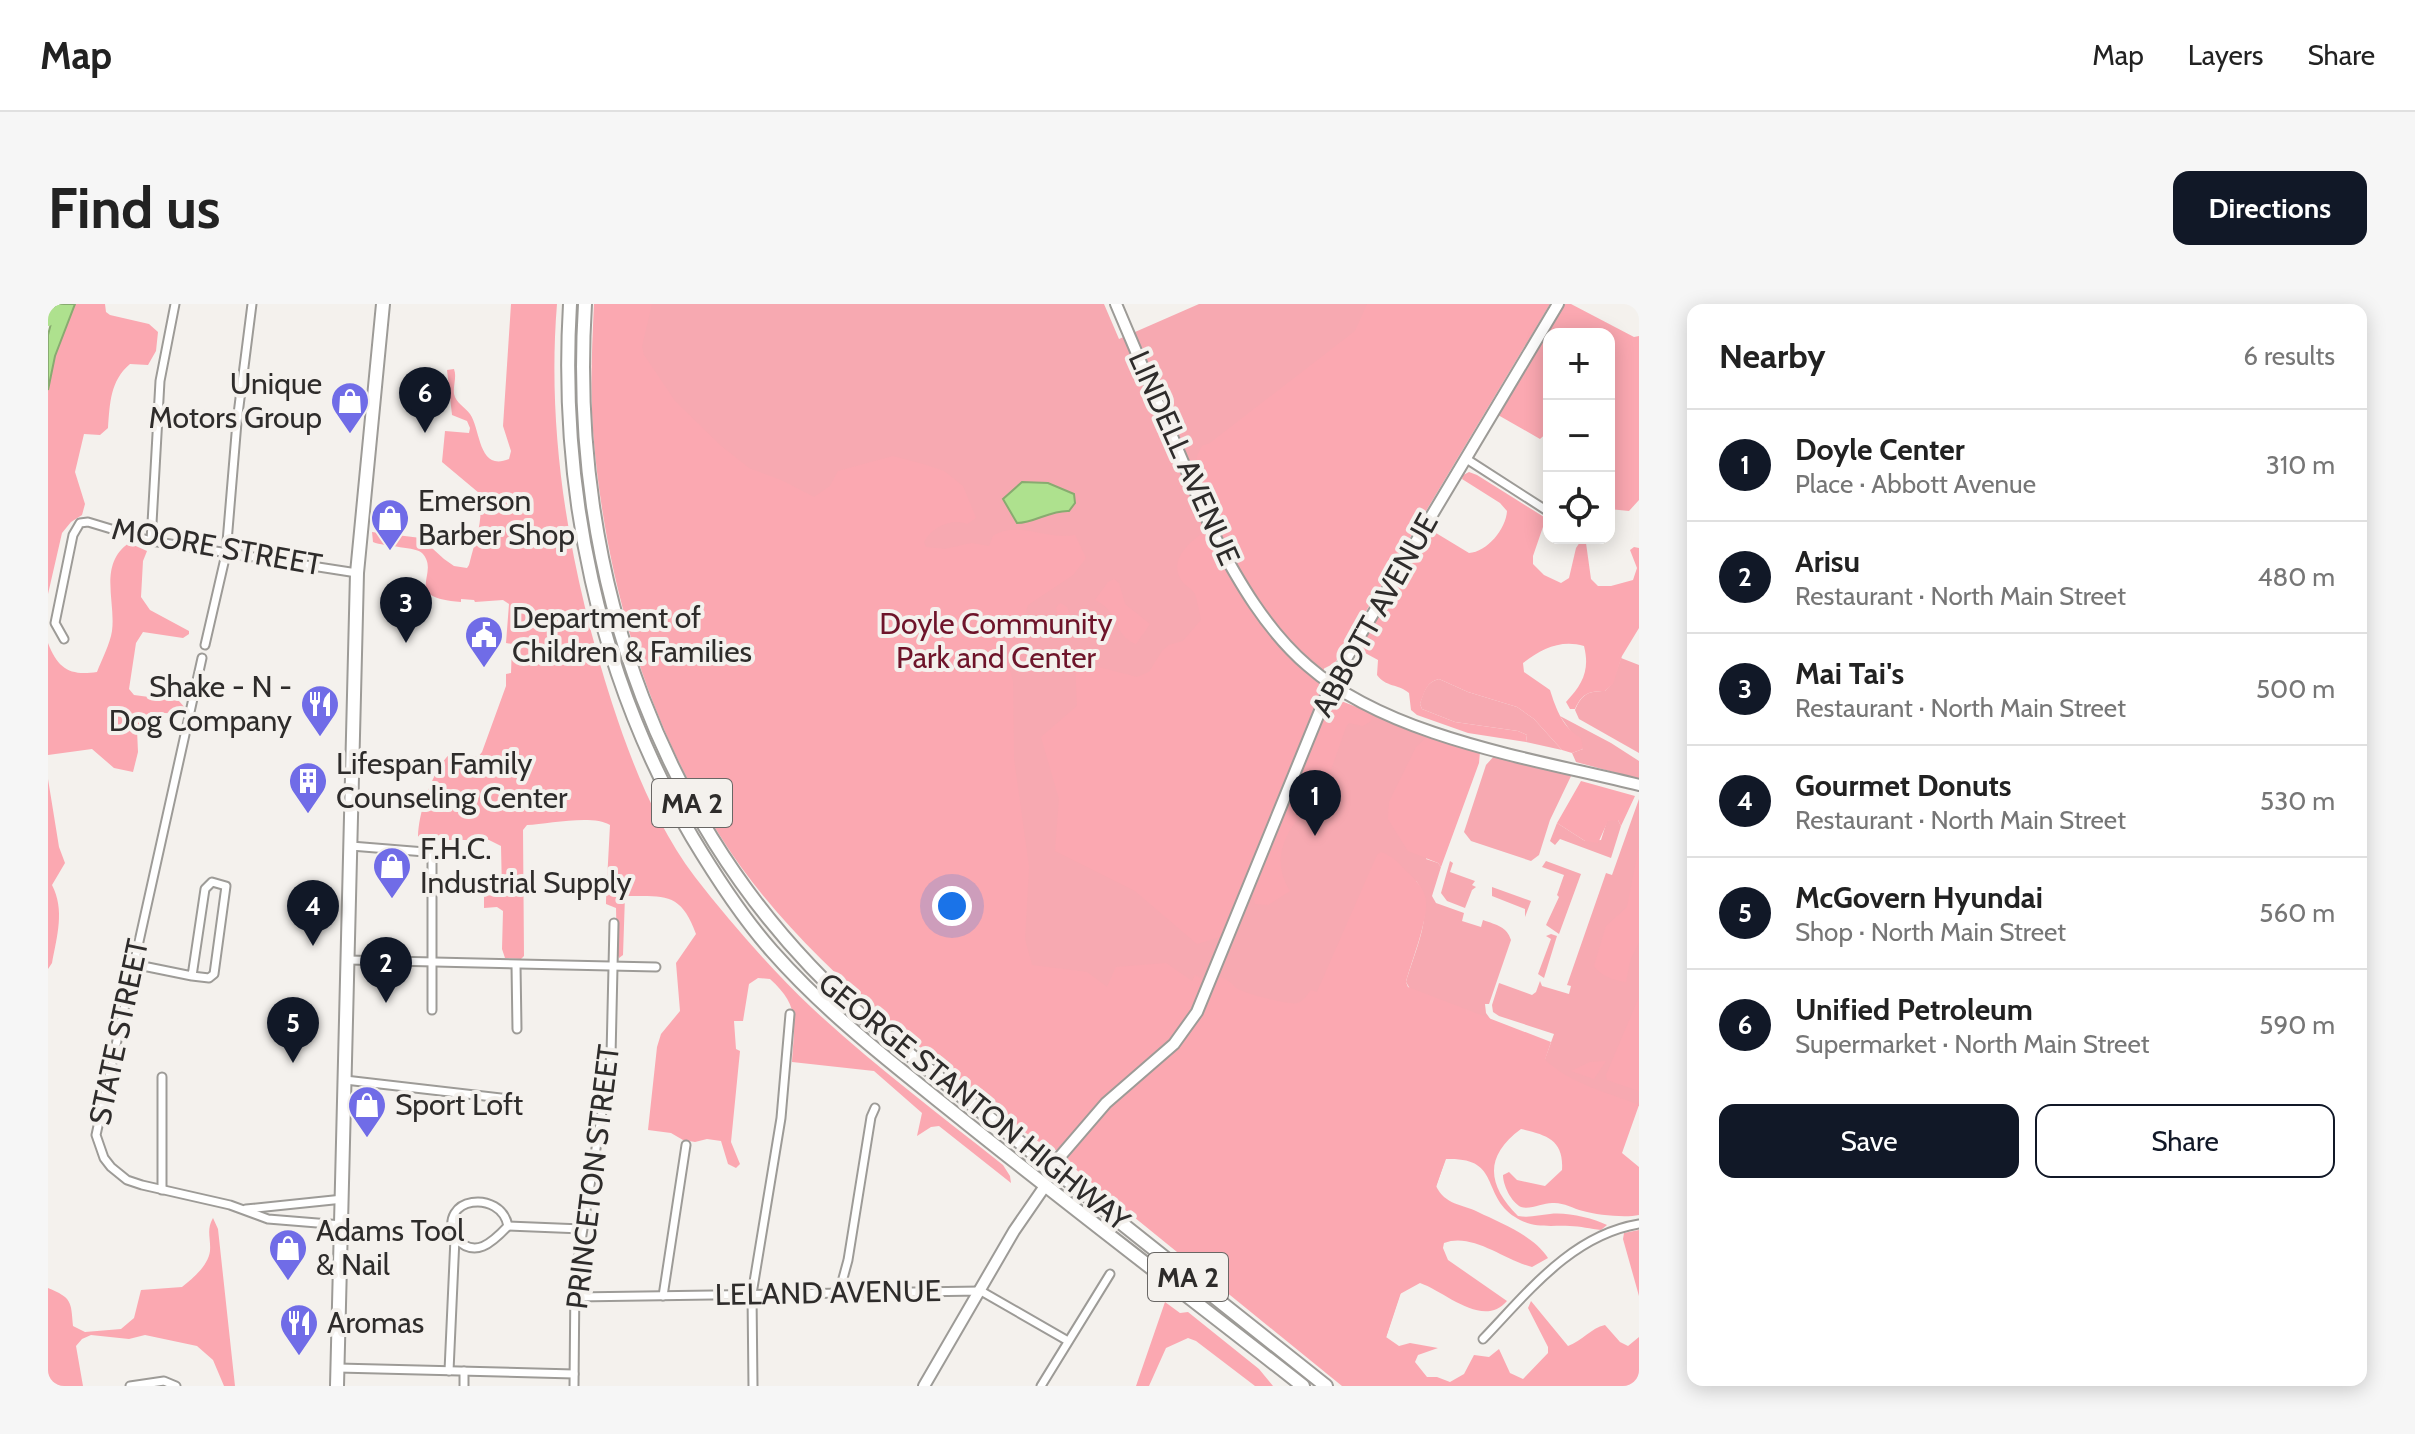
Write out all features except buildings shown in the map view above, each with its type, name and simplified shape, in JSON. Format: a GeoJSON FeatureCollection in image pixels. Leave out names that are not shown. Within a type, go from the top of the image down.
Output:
{"type":"FeatureCollection","features":[{"type":"Feature","properties":{"kind":"highway"},"geometry":{"type":"LineString","coordinates":[[337,1386],[357,573],[383,304]]}},
{"type":"Feature","properties":{"kind":"highway","name":"GEORGE STANTON HIGHWAY"},"geometry":{"type":"LineString","coordinates":[[570,304],[569,421],[576,498],[606,641],[622,691],[660,779],[718,880],[770,950],[851,1030],[1045,1186],[1303,1386]]}},
{"type":"Feature","properties":{"kind":"highway","name":"GEORGE STANTON HIGHWAY"},"geometry":{"type":"LineString","coordinates":[[585,304],[582,345],[588,478],[597,534],[625,649],[659,737],[686,792],[704,825],[762,912],[819,977],[881,1032],[1326,1386]]}},
{"type":"Feature","properties":{"kind":"street"},"geometry":{"type":"LineString","coordinates":[[151,541],[160,381],[175,304]]}},
{"type":"Feature","properties":{"kind":"street"},"geometry":{"type":"LineString","coordinates":[[205,645],[226,554],[237,422],[252,304]]}},
{"type":"Feature","properties":{"kind":"street","name":"LINDELL AVENUE"},"geometry":{"type":"LineString","coordinates":[[1116,304],[1228,563],[1281,640],[1308,667],[1359,701],[1441,734],[1639,785]]}},
{"type":"Feature","properties":{"kind":"street","name":"ABBOTT AVENUE"},"geometry":{"type":"LineString","coordinates":[[1051,1167],[1106,1103],[1174,1044],[1197,1012],[1331,684],[1558,304]]}},
{"type":"Feature","properties":{"kind":"street"},"geometry":{"type":"LineString","coordinates":[[1465,458],[1543,508]]}},
{"type":"Feature","properties":{"kind":"street","name":"MOORE STREET"},"geometry":{"type":"LineString","coordinates":[[64,639],[55,623],[73,535],[78,525],[88,522],[151,541],[357,573]]}},
{"type":"Feature","properties":{"kind":"street","name":"STATE STREET"},"geometry":{"type":"LineString","coordinates":[[202,658],[96,1135],[104,1158],[118,1174],[142,1185],[242,1209],[268,1219],[342,1225]]}},
{"type":"Feature","properties":{"kind":"street"},"geometry":{"type":"LineString","coordinates":[[351,846],[431,855],[432,1010]]}},
{"type":"Feature","properties":{"kind":"street"},"geometry":{"type":"LineString","coordinates":[[133,964],[192,976],[209,978],[214,974],[226,886],[212,882],[205,889],[192,976]]}},
{"type":"Feature","properties":{"kind":"street","name":"PRINCETON STREET"},"geometry":{"type":"LineString","coordinates":[[574,1386],[575,1297],[582,1229],[610,1064],[614,923]]}},
{"type":"Feature","properties":{"kind":"street"},"geometry":{"type":"LineString","coordinates":[[348,960],[656,967]]}},
{"type":"Feature","properties":{"kind":"street"},"geometry":{"type":"LineString","coordinates":[[516,965],[517,1029]]}},
{"type":"Feature","properties":{"kind":"street"},"geometry":{"type":"LineString","coordinates":[[753,1386],[752,1294],[781,1118],[790,1014]]}},
{"type":"Feature","properties":{"kind":"street"},"geometry":{"type":"LineString","coordinates":[[162,1077],[162,1190]]}},
{"type":"Feature","properties":{"kind":"street"},"geometry":{"type":"LineString","coordinates":[[345,1080],[518,1100]]}},
{"type":"Feature","properties":{"kind":"street"},"geometry":{"type":"LineString","coordinates":[[839,1293],[875,1108]]}},
{"type":"Feature","properties":{"kind":"street"},"geometry":{"type":"LineString","coordinates":[[663,1296],[686,1145]]}},
{"type":"Feature","properties":{"kind":"street"},"geometry":{"type":"LineString","coordinates":[[924,1386],[1014,1231],[1045,1186]]}},
{"type":"Feature","properties":{"kind":"street"},"geometry":{"type":"LineString","coordinates":[[242,1209],[343,1199]]}},
{"type":"Feature","properties":{"kind":"street"},"geometry":{"type":"LineString","coordinates":[[449,1371],[454,1215],[471,1201],[486,1203],[504,1213],[508,1226]]}},
{"type":"Feature","properties":{"kind":"street"},"geometry":{"type":"LineString","coordinates":[[1483,1339],[1569,1253],[1608,1233],[1639,1224]]}},
{"type":"Feature","properties":{"kind":"street"},"geometry":{"type":"LineString","coordinates":[[508,1226],[582,1229]]}},
{"type":"Feature","properties":{"kind":"street"},"geometry":{"type":"LineString","coordinates":[[455,1238],[467,1247],[482,1248],[495,1241],[508,1226]]}},
{"type":"Feature","properties":{"kind":"street"},"geometry":{"type":"LineString","coordinates":[[1041,1386],[1110,1274]]}},
{"type":"Feature","properties":{"kind":"street","name":"LELAND AVENUE"},"geometry":{"type":"LineString","coordinates":[[575,1297],[981,1291],[1068,1341]]}},
{"type":"Feature","properties":{"kind":"street"},"geometry":{"type":"LineString","coordinates":[[338,1368],[574,1374]]}},
{"type":"Feature","properties":{"kind":"street"},"geometry":{"type":"LineString","coordinates":[[464,1371],[464,1386]]}},
{"type":"Feature","properties":{"kind":"street"},"geometry":{"type":"LineString","coordinates":[[130,1386],[164,1381],[175,1385]]}},
{"type":"Feature","properties":{"kind":"green space"},"geometry":{"type":"Polygon","coordinates":[[[75,304],[105,304],[106,312],[110,315],[149,324],[158,332],[156,351],[148,365],[130,364],[118,378],[112,393],[108,428],[100,435],[84,434],[75,472],[85,504],[82,515],[62,533],[48,594],[48,390],[55,356],[75,304]]]}},
{"type":"Feature","properties":{"kind":"green space"},"geometry":{"type":"Polygon","coordinates":[[[511,304],[557,304],[555,405],[565,506],[574,556],[597,655],[620,726],[646,793],[668,836],[722,911],[796,993],[882,1069],[1003,1165],[1011,1183],[939,1126],[931,1127],[917,1136],[922,1113],[874,1071],[792,1062],[794,1026],[791,1007],[770,979],[758,978],[749,984],[743,1021],[734,1021],[736,1049],[740,1051],[731,1142],[740,1164],[736,1168],[728,1164],[721,1141],[707,1139],[695,1142],[671,1133],[648,1130],[657,1047],[661,1034],[680,1011],[676,963],[696,934],[684,910],[670,899],[625,896],[623,955],[619,958],[616,908],[606,904],[610,825],[582,820],[527,825],[523,830],[524,956],[521,959],[505,958],[502,949],[503,911],[497,907],[484,908],[484,895],[500,896],[502,893],[501,846],[489,840],[423,840],[418,836],[428,790],[445,759],[452,752],[478,757],[482,752],[506,686],[506,674],[511,673],[512,644],[506,643],[509,604],[503,600],[475,602],[461,599],[461,602],[432,595],[427,590],[427,561],[422,553],[373,542],[372,532],[421,538],[454,566],[467,568],[469,565],[481,513],[479,493],[442,462],[445,431],[469,433],[470,428],[467,421],[452,415],[447,370],[454,369],[455,397],[474,421],[486,455],[491,460],[509,459],[511,451],[503,426],[511,304]]]}},
{"type":"Feature","properties":{"kind":"green space"},"geometry":{"type":"Polygon","coordinates":[[[594,304],[652,304],[642,346],[644,355],[675,401],[720,445],[749,468],[814,497],[830,486],[838,471],[893,456],[944,471],[963,486],[976,518],[967,524],[955,522],[937,528],[924,542],[926,547],[945,549],[971,543],[989,546],[993,536],[1013,530],[1075,535],[1086,558],[1073,575],[1028,605],[1022,625],[1005,633],[1002,642],[1013,681],[1014,759],[1029,867],[1025,939],[1032,965],[1087,972],[1107,987],[1116,967],[1166,963],[1192,981],[1195,975],[1205,981],[1182,1025],[1054,1149],[1025,1132],[946,1069],[822,960],[760,892],[709,818],[658,714],[621,603],[599,488],[593,431],[594,304]]]}},
{"type":"Feature","properties":{"kind":"green space","name":"Doyle Community Park and Center"},"geometry":{"type":"Polygon","coordinates":[[[602,304],[1104,304],[1119,339],[1199,304],[1545,304],[1324,669],[1318,689],[1393,723],[1470,749],[1426,859],[1441,867],[1432,896],[1436,903],[1464,913],[1462,921],[1481,927],[1483,920],[1493,923],[1504,929],[1511,940],[1489,1004],[1485,1004],[1491,1020],[1410,989],[1406,982],[1424,917],[1422,892],[1416,881],[1373,984],[1545,1059],[1554,1034],[1493,1012],[1499,983],[1532,995],[1540,981],[1542,986],[1569,994],[1571,986],[1567,985],[1606,873],[1612,875],[1639,799],[1639,1106],[1466,1097],[1370,1386],[1038,1137],[602,304]]]}},
{"type":"Feature","properties":{"kind":"green space"},"geometry":{"type":"Polygon","coordinates":[[[1367,304],[1550,304],[1335,663],[1325,668],[1291,641],[1246,580],[1204,499],[1197,475],[1197,457],[1202,446],[1210,443],[1355,331],[1367,304]]]}},
{"type":"Feature","properties":{"kind":"green space"},"geometry":{"type":"Polygon","coordinates":[[[1565,304],[1571,304],[1634,337],[1639,336],[1639,500],[1629,511],[1615,510],[1615,328],[1551,328],[1565,304]]]}},
{"type":"Feature","properties":{"kind":"green space"},"geometry":{"type":"Polygon","coordinates":[[[1543,340],[1543,436],[1540,439],[1498,415],[1543,340]]]}},
{"type":"Feature","properties":{"kind":"green space"},"geometry":{"type":"Polygon","coordinates":[[[1469,472],[1477,475],[1543,516],[1533,564],[1544,575],[1561,583],[1569,578],[1579,544],[1586,544],[1591,579],[1598,586],[1633,580],[1637,568],[1630,550],[1639,548],[1639,628],[1622,656],[1613,684],[1605,691],[1586,694],[1575,709],[1570,709],[1566,702],[1581,683],[1585,670],[1584,646],[1567,644],[1552,647],[1523,663],[1524,672],[1550,690],[1561,717],[1569,729],[1581,738],[1583,749],[1572,753],[1562,750],[1534,719],[1517,707],[1468,692],[1439,679],[1426,688],[1420,704],[1422,709],[1455,722],[1518,731],[1527,735],[1526,742],[1468,733],[1417,715],[1411,710],[1409,693],[1380,679],[1377,675],[1378,660],[1356,648],[1425,532],[1431,530],[1469,553],[1482,549],[1499,532],[1507,511],[1500,503],[1462,479],[1469,472]]]}},
{"type":"Feature","properties":{"kind":"green space"},"geometry":{"type":"Polygon","coordinates":[[[1203,533],[1207,534],[1260,624],[1282,650],[1310,673],[1320,690],[1223,936],[1197,944],[1135,891],[1055,851],[1059,799],[1041,737],[1077,706],[1075,661],[1137,677],[1149,672],[1162,651],[1169,645],[1183,641],[1201,620],[1195,594],[1182,581],[1177,567],[1186,548],[1203,533]]]}},
{"type":"Feature","properties":{"kind":"green space"},"geometry":{"type":"Polygon","coordinates":[[[129,543],[147,551],[143,561],[141,597],[150,610],[189,631],[183,638],[143,632],[136,643],[129,689],[134,695],[179,701],[186,709],[179,714],[151,712],[141,718],[133,772],[114,768],[92,749],[48,755],[48,643],[56,659],[66,669],[79,673],[97,672],[112,631],[111,572],[120,552],[129,543]]]}},
{"type":"Feature","properties":{"kind":"green space"},"geometry":{"type":"Polygon","coordinates":[[[1114,579],[1119,583],[1125,604],[1150,624],[1136,644],[1123,635],[1110,612],[1095,600],[1108,582],[1114,579]]]}},
{"type":"Feature","properties":{"kind":"green space"},"geometry":{"type":"Polygon","coordinates":[[[1060,603],[1067,607],[1074,626],[1066,635],[1062,635],[1056,608],[1060,603]]]}},
{"type":"Feature","properties":{"kind":"green space"},"geometry":{"type":"Polygon","coordinates":[[[1621,658],[1639,665],[1639,753],[1579,719],[1575,710],[1586,694],[1605,691],[1612,684],[1621,658]]]}},
{"type":"Feature","properties":{"kind":"green space"},"geometry":{"type":"Polygon","coordinates":[[[1439,679],[1468,692],[1517,707],[1534,719],[1562,750],[1526,742],[1527,735],[1518,731],[1455,722],[1422,709],[1420,704],[1426,688],[1439,679]]]}},
{"type":"Feature","properties":{"kind":"green space"},"geometry":{"type":"Polygon","coordinates":[[[1333,698],[1370,712],[1371,721],[1363,726],[1349,723],[1346,727],[1321,798],[1314,803],[1295,780],[1325,706],[1333,698]]]}},
{"type":"Feature","properties":{"kind":"green space"},"geometry":{"type":"Polygon","coordinates":[[[1560,716],[1639,761],[1639,779],[1576,762],[1572,753],[1583,749],[1560,716]]]}},
{"type":"Feature","properties":{"kind":"green space"},"geometry":{"type":"Polygon","coordinates":[[[1429,735],[1480,752],[1479,763],[1441,867],[1408,851],[1388,819],[1389,802],[1416,747],[1429,735]]]}},
{"type":"Feature","properties":{"kind":"green space"},"geometry":{"type":"Polygon","coordinates":[[[1495,755],[1572,774],[1550,820],[1539,855],[1531,861],[1471,841],[1464,832],[1486,765],[1495,755]]]}},
{"type":"Feature","properties":{"kind":"green space"},"geometry":{"type":"Polygon","coordinates":[[[48,779],[59,847],[65,863],[52,885],[58,904],[59,923],[52,963],[48,969],[48,779]]]}},
{"type":"Feature","properties":{"kind":"green space"},"geometry":{"type":"Polygon","coordinates":[[[1581,781],[1635,796],[1621,826],[1618,820],[1608,821],[1598,843],[1585,841],[1557,823],[1581,781]]]}},
{"type":"Feature","properties":{"kind":"green space"},"geometry":{"type":"Polygon","coordinates":[[[1293,786],[1297,787],[1308,807],[1283,846],[1281,868],[1290,891],[1268,905],[1255,904],[1252,892],[1293,786]]]}},
{"type":"Feature","properties":{"kind":"green space"},"geometry":{"type":"Polygon","coordinates":[[[1618,820],[1621,826],[1611,858],[1560,839],[1555,845],[1550,841],[1557,823],[1585,841],[1601,840],[1607,821],[1618,820]]]}},
{"type":"Feature","properties":{"kind":"green space"},"geometry":{"type":"Polygon","coordinates":[[[1639,846],[1639,942],[1630,961],[1626,982],[1608,977],[1594,966],[1606,926],[1627,907],[1639,846]]]}},
{"type":"Feature","properties":{"kind":"green space"},"geometry":{"type":"Polygon","coordinates":[[[1381,852],[1412,876],[1425,896],[1425,914],[1406,982],[1408,987],[1551,1042],[1545,1060],[1555,1068],[1589,1087],[1639,1105],[1622,1153],[1639,1167],[1639,1215],[1596,1214],[1556,1203],[1528,1208],[1517,1205],[1508,1193],[1503,1175],[1509,1172],[1517,1180],[1545,1186],[1562,1170],[1557,1145],[1539,1134],[1521,1129],[1509,1139],[1496,1160],[1494,1171],[1500,1193],[1518,1216],[1572,1215],[1607,1225],[1601,1230],[1535,1225],[1522,1221],[1504,1208],[1483,1170],[1464,1160],[1446,1159],[1436,1186],[1444,1197],[1516,1231],[1534,1243],[1548,1258],[1532,1267],[1466,1241],[1444,1243],[1448,1260],[1507,1301],[1497,1309],[1476,1310],[1420,1283],[1400,1294],[1386,1337],[1399,1346],[1410,1343],[1438,1348],[1418,1355],[1415,1362],[1427,1377],[1450,1382],[1464,1374],[1474,1355],[1489,1357],[1499,1349],[1510,1373],[1523,1379],[1548,1353],[1548,1347],[1528,1308],[1531,1301],[1568,1346],[1605,1325],[1620,1342],[1628,1346],[1639,1337],[1639,1386],[1342,1386],[1072,1166],[1067,1154],[1094,1121],[1197,1019],[1220,977],[1239,990],[1286,1003],[1298,1003],[1311,990],[1317,992],[1381,852]]]}},
{"type":"Feature","properties":{"kind":"green space"},"geometry":{"type":"Polygon","coordinates":[[[1450,861],[1453,863],[1450,872],[1475,881],[1472,885],[1476,887],[1465,908],[1447,901],[1441,893],[1450,861]]]}},
{"type":"Feature","properties":{"kind":"green space"},"geometry":{"type":"Polygon","coordinates":[[[1546,861],[1581,874],[1559,934],[1546,925],[1559,897],[1564,875],[1542,867],[1546,861]]]}},
{"type":"Feature","properties":{"kind":"green space"},"geometry":{"type":"Polygon","coordinates":[[[1492,887],[1531,901],[1525,917],[1525,909],[1492,896],[1492,887]]]}},
{"type":"Feature","properties":{"kind":"green space"},"geometry":{"type":"Polygon","coordinates":[[[1546,936],[1557,936],[1544,978],[1538,974],[1551,939],[1546,936]]]}},
{"type":"Feature","properties":{"kind":"green space"},"geometry":{"type":"Polygon","coordinates":[[[1639,997],[1639,1091],[1607,1080],[1606,1075],[1639,997]]]}},
{"type":"Feature","properties":{"kind":"green space"},"geometry":{"type":"Polygon","coordinates":[[[1606,1061],[1594,1079],[1571,1071],[1590,1062],[1606,1061]]]}},
{"type":"Feature","properties":{"kind":"green space"},"geometry":{"type":"Polygon","coordinates":[[[213,1218],[218,1229],[235,1386],[224,1386],[213,1360],[197,1346],[145,1335],[129,1339],[91,1335],[76,1346],[83,1386],[48,1386],[48,1288],[69,1301],[73,1326],[85,1332],[121,1329],[134,1318],[141,1290],[182,1287],[199,1271],[209,1256],[209,1230],[213,1218]]]}},
{"type":"Feature","properties":{"kind":"green space"},"geometry":{"type":"Polygon","coordinates":[[[1639,1230],[1639,1296],[1623,1239],[1624,1233],[1639,1230]]]}},
{"type":"Feature","properties":{"kind":"green space"},"geometry":{"type":"Polygon","coordinates":[[[1165,1302],[1180,1313],[1188,1312],[1259,1369],[1273,1386],[1255,1386],[1188,1338],[1166,1348],[1149,1386],[1136,1386],[1165,1302]]]}},
{"type":"Feature","properties":{"kind":"shaded area"},"geometry":{"type":"Polygon","coordinates":[[[56,304],[75,304],[55,356],[48,390],[48,335],[56,304]]]}},
{"type":"Feature","properties":{"kind":"shaded area"},"geometry":{"type":"Polygon","coordinates":[[[1022,482],[1048,483],[1074,494],[1075,503],[1069,511],[1017,523],[1003,499],[1022,482]]]}},
{"type":"Feature","properties":{"kind":"waterway"},"geometry":{"type":"LineString","coordinates":[[48,319],[53,304]]}},
{"type":"Feature","properties":{"kind":"place","name":"Unified Petroleum"},"geometry":{"type":"Point","coordinates":[425,433]}},
{"type":"Feature","properties":{"kind":"place","name":"Unique Motors Group"},"geometry":{"type":"Point","coordinates":[350,435]}},
{"type":"Feature","properties":{"kind":"place","name":"Emerson Barber Shop"},"geometry":{"type":"Point","coordinates":[390,552]}},
{"type":"Feature","properties":{"kind":"place","name":"Mai Tai's"},"geometry":{"type":"Point","coordinates":[406,643]}},
{"type":"Feature","properties":{"kind":"place","name":"Department of Children & Families"},"geometry":{"type":"Point","coordinates":[484,669]}},
{"type":"Feature","properties":{"kind":"place","name":"Shake - N - Dog Company"},"geometry":{"type":"Point","coordinates":[320,738]}},
{"type":"Feature","properties":{"kind":"place","name":"Lifespan Family Counseling Center"},"geometry":{"type":"Point","coordinates":[308,815]}},
{"type":"Feature","properties":{"kind":"place","name":"Doyle Center"},"geometry":{"type":"Point","coordinates":[1315,836]}},
{"type":"Feature","properties":{"kind":"place","name":"F.H.C. Industrial Supply"},"geometry":{"type":"Point","coordinates":[392,900]}},
{"type":"Feature","properties":{"kind":"place","name":"Gourmet Donuts"},"geometry":{"type":"Point","coordinates":[313,946]}},
{"type":"Feature","properties":{"kind":"place","name":"Arisu"},"geometry":{"type":"Point","coordinates":[386,1003]}},
{"type":"Feature","properties":{"kind":"place","name":"McGovern Hyundai"},"geometry":{"type":"Point","coordinates":[293,1063]}},
{"type":"Feature","properties":{"kind":"place","name":"Sport Loft"},"geometry":{"type":"Point","coordinates":[367,1139]}},
{"type":"Feature","properties":{"kind":"place","name":"Adams Tool & Nail"},"geometry":{"type":"Point","coordinates":[288,1282]}},
{"type":"Feature","properties":{"kind":"place","name":"Aromas"},"geometry":{"type":"Point","coordinates":[299,1357]}}]}
